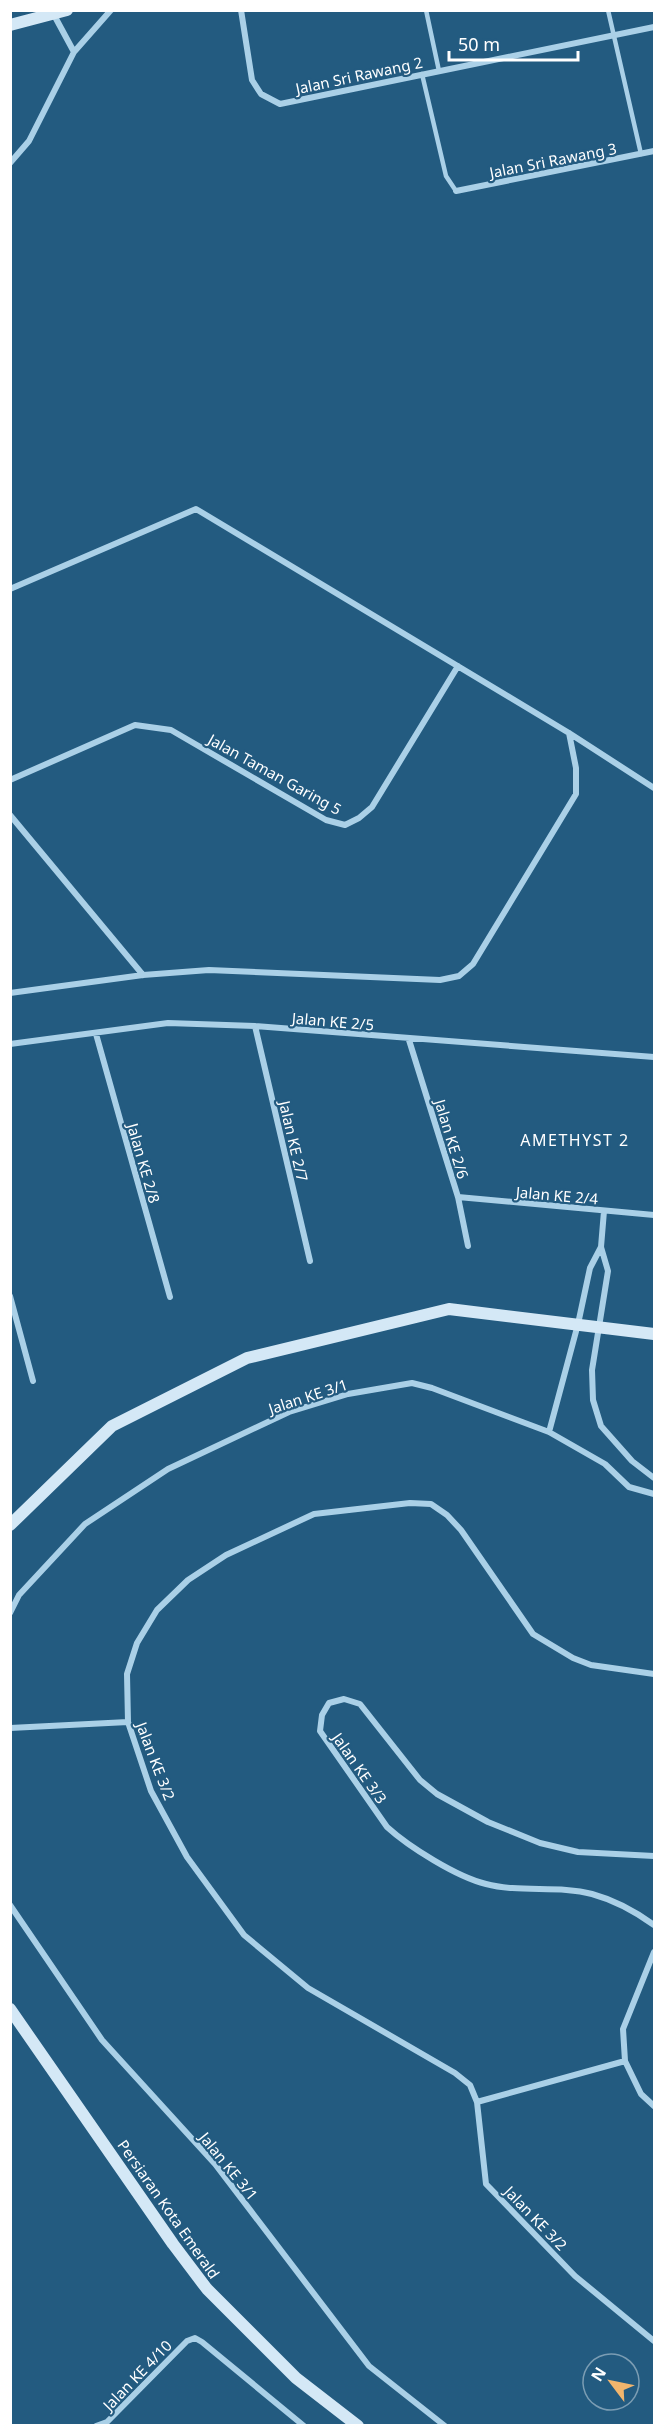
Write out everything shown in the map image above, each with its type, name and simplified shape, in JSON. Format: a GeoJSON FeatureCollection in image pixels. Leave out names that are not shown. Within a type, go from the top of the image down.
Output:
{"type":"FeatureCollection","features":[{"type":"Feature","properties":{"kind":"street"},"geometry":{"type":"LineString","coordinates":[[10,25],[67,10]]}},
{"type":"Feature","properties":{"kind":"street"},"geometry":{"type":"LineString","coordinates":[[10,163],[29,141],[74,51],[111,10]]}},
{"type":"Feature","properties":{"kind":"street","name":"Jalan Sri Rawang 2"},"geometry":{"type":"LineString","coordinates":[[241,10],[252,80],[261,94],[280,104],[654,27]]}},
{"type":"Feature","properties":{"kind":"street"},"geometry":{"type":"LineString","coordinates":[[53,13],[74,51]]}},
{"type":"Feature","properties":{"kind":"street","name":"Jalan Sri Rawang 3"},"geometry":{"type":"LineString","coordinates":[[456,191],[654,152]]}},
{"type":"Feature","properties":{"kind":"street"},"geometry":{"type":"LineString","coordinates":[[10,589],[196,509],[569,733],[654,788]]}},
{"type":"Feature","properties":{"kind":"street","name":"Jalan Taman Garing 5"},"geometry":{"type":"LineString","coordinates":[[10,780],[135,724],[154,726],[171,730],[326,820],[345,825],[359,818],[372,807],[458,666]]}},
{"type":"Feature","properties":{"kind":"street"},"geometry":{"type":"LineString","coordinates":[[10,993],[143,975],[209,970],[440,980],[459,976],[473,964],[576,794],[576,768],[569,733]]}},
{"type":"Feature","properties":{"kind":"street"},"geometry":{"type":"LineString","coordinates":[[10,815],[143,975]]}},
{"type":"Feature","properties":{"kind":"street","name":"Jalan KE 2/5"},"geometry":{"type":"LineString","coordinates":[[10,1044],[168,1023],[255,1026],[409,1040],[654,1057]]}},
{"type":"Feature","properties":{"kind":"street","name":"Jalan KE 2/7"},"geometry":{"type":"LineString","coordinates":[[255,1026],[310,1261]]}},
{"type":"Feature","properties":{"kind":"street","name":"Jalan KE 2/8"},"geometry":{"type":"LineString","coordinates":[[96,1034],[170,1297]]}},
{"type":"Feature","properties":{"kind":"street","name":"Jalan KE 2/6"},"geometry":{"type":"LineString","coordinates":[[409,1040],[458,1197],[468,1246]]}},
{"type":"Feature","properties":{"kind":"street","name":"Jalan KE 2/4"},"geometry":{"type":"LineString","coordinates":[[458,1197],[654,1215]]}},
{"type":"Feature","properties":{"kind":"street"},"geometry":{"type":"LineString","coordinates":[[604,1211],[601,1247],[608,1271],[592,1370],[593,1400],[600,1426],[632,1461],[654,1478]]}},
{"type":"Feature","properties":{"kind":"street"},"geometry":{"type":"LineString","coordinates":[[549,1432],[578,1324],[590,1268],[601,1247]]}},
{"type":"Feature","properties":{"kind":"street"},"geometry":{"type":"LineString","coordinates":[[10,1296],[33,1381]]}},
{"type":"Feature","properties":{"kind":"street"},"geometry":{"type":"LineString","coordinates":[[10,1525],[112,1426],[247,1358],[449,1309],[654,1334]]}},
{"type":"Feature","properties":{"kind":"street","name":"Jalan KE 3/1"},"geometry":{"type":"LineString","coordinates":[[10,1613],[19,1595],[85,1524],[168,1469],[289,1412],[348,1394],[412,1383],[432,1388],[549,1432],[605,1464],[629,1486],[654,1494]]}},
{"type":"Feature","properties":{"kind":"street","name":"Jalan KE 3/2"},"geometry":{"type":"LineString","coordinates":[[654,1674],[591,1665],[573,1658],[534,1634],[461,1530],[447,1515],[431,1504],[410,1503],[314,1514],[226,1556],[188,1580],[158,1610],[137,1643],[127,1674],[128,1722],[152,1791],[188,1857],[244,1935],[309,1988],[455,2073],[470,2085],[477,2102],[486,2184],[575,2276],[654,2341]]}},
{"type":"Feature","properties":{"kind":"street","name":"Jalan KE 3/3"},"geometry":{"type":"LineString","coordinates":[[654,1856],[578,1852],[540,1843],[505,1830],[437,1794],[420,1780],[360,1704],[344,1699],[330,1703],[322,1715],[320,1731],[387,1827],[399,1838],[468,1879],[489,1885],[590,1893],[610,1900],[654,1925]]}},
{"type":"Feature","properties":{"kind":"street"},"geometry":{"type":"LineString","coordinates":[[10,1728],[128,1722]]}},
{"type":"Feature","properties":{"kind":"street","name":"Jalan KE 3/1"},"geometry":{"type":"LineString","coordinates":[[10,1905],[102,2040],[214,2164],[369,2366],[445,2426]]}},
{"type":"Feature","properties":{"kind":"street"},"geometry":{"type":"LineString","coordinates":[[654,1952],[623,2029],[625,2061],[641,2094],[654,2106]]}},
{"type":"Feature","properties":{"kind":"street","name":"Persiaran Kota Emerald"},"geometry":{"type":"LineString","coordinates":[[10,2009],[173,2244],[207,2289],[296,2378],[358,2426]]}},
{"type":"Feature","properties":{"kind":"street"},"geometry":{"type":"LineString","coordinates":[[477,2102],[625,2061]]}},
{"type":"Feature","properties":{"kind":"street","name":"Jalan KE 4/10"},"geometry":{"type":"LineString","coordinates":[[96,2426],[107,2422],[187,2341],[195,2338],[304,2426]]}},
{"type":"Feature","properties":{"kind":"lane"},"geometry":{"type":"LineString","coordinates":[[426,10],[439,71]]}},
{"type":"Feature","properties":{"kind":"lane"},"geometry":{"type":"LineString","coordinates":[[608,10],[641,154]]}},
{"type":"Feature","properties":{"kind":"lane"},"geometry":{"type":"LineString","coordinates":[[422,74],[446,176],[456,191]]}},
{"type":"Feature","properties":{"kind":"district","name":"AMETHYST 2"},"geometry":{"type":"Point","coordinates":[575,1140]}}]}
